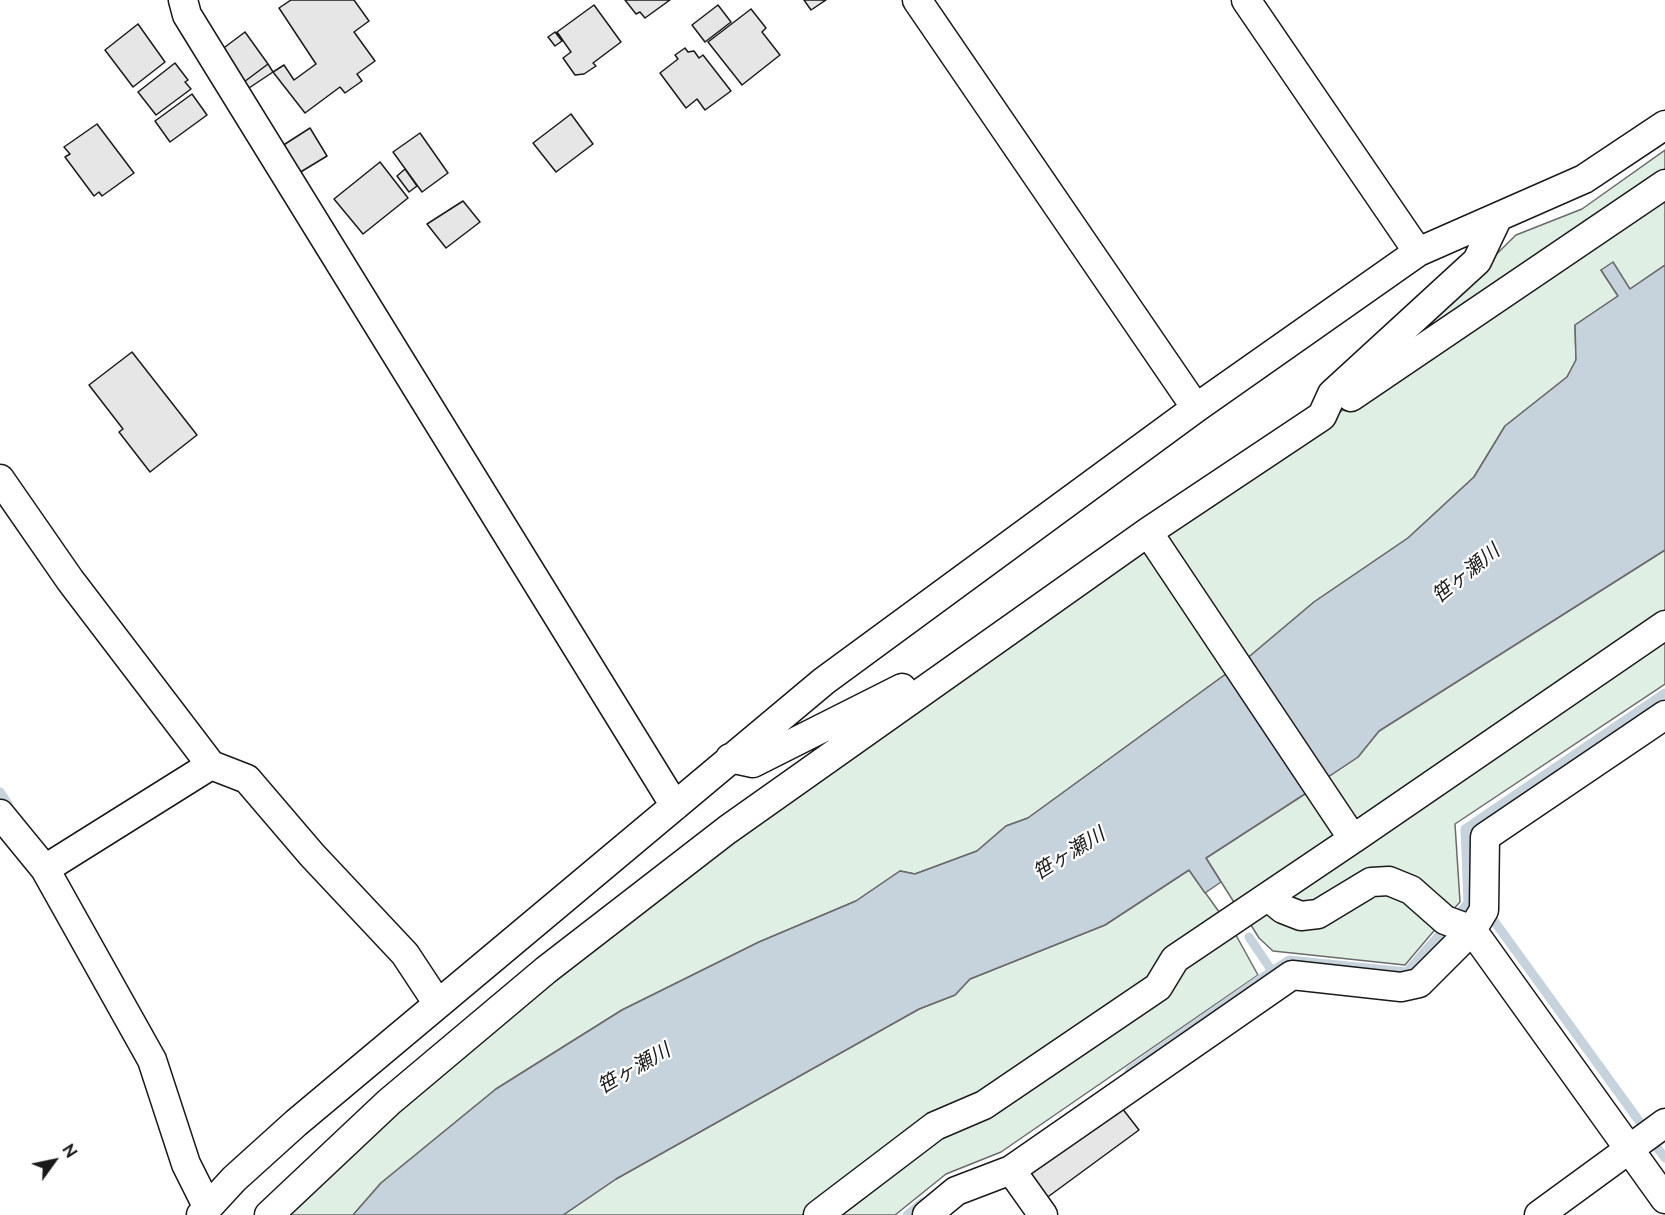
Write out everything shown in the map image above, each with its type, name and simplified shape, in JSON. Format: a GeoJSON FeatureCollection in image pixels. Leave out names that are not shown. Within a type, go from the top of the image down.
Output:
{"type":"FeatureCollection","features":[{"type":"Feature","properties":{"kind":"street"},"geometry":{"type":"LineString","coordinates":[[183,0],[193,25],[675,806]]}},
{"type":"Feature","properties":{"kind":"street"},"geometry":{"type":"LineString","coordinates":[[917,0],[1196,408]]}},
{"type":"Feature","properties":{"kind":"street"},"geometry":{"type":"LineString","coordinates":[[1246,0],[1418,252]]}},
{"type":"Feature","properties":{"kind":"street"},"geometry":{"type":"LineString","coordinates":[[0,814],[45,869],[152,1060],[204,1211],[296,1123],[824,681],[1196,408],[1418,252],[1584,179],[1665,124]]}},
{"type":"Feature","properties":{"kind":"street"},"geometry":{"type":"LineString","coordinates":[[269,1215],[389,1102],[546,970],[727,831],[932,684],[1665,184]]}},
{"type":"Feature","properties":{"kind":"street"},"geometry":{"type":"LineString","coordinates":[[1322,416],[1332,394],[1477,261],[1497,219]]}},
{"type":"Feature","properties":{"kind":"street"},"geometry":{"type":"LineString","coordinates":[[0,479],[70,580],[211,765],[246,778],[312,855],[405,954],[438,1004]]}},
{"type":"Feature","properties":{"kind":"street"},"geometry":{"type":"LineString","coordinates":[[1151,536],[1351,836]]}},
{"type":"Feature","properties":{"kind":"street"},"geometry":{"type":"LineString","coordinates":[[819,1215],[935,1126],[984,1105],[1158,987],[1174,959],[1268,897],[1351,836],[1665,625]]}},
{"type":"Feature","properties":{"kind":"street"},"geometry":{"type":"LineString","coordinates":[[730,758],[753,763],[910,684],[932,684]]}},
{"type":"Feature","properties":{"kind":"street"},"geometry":{"type":"LineString","coordinates":[[927,1215],[956,1191],[1011,1170],[1292,975],[1401,987],[1419,983],[1472,930],[1484,910],[1485,837],[1665,715]]}},
{"type":"Feature","properties":{"kind":"street"},"geometry":{"type":"LineString","coordinates":[[45,869],[211,765]]}},
{"type":"Feature","properties":{"kind":"street"},"geometry":{"type":"LineString","coordinates":[[1268,897],[1283,909],[1301,916],[1318,914],[1371,882],[1389,881],[1411,890],[1445,920],[1472,930],[1665,1199]]}},
{"type":"Feature","properties":{"kind":"street"},"geometry":{"type":"LineString","coordinates":[[1539,1215],[1665,1124]]}},
{"type":"Feature","properties":{"kind":"street"},"geometry":{"type":"LineString","coordinates":[[1011,1170],[1043,1215]]}},
{"type":"Feature","properties":{"kind":"green space"},"geometry":{"type":"Polygon","coordinates":[[[1665,150],[1665,177],[1374,374],[1516,235],[1582,209],[1665,150]]]}},
{"type":"Feature","properties":{"kind":"green space"},"geometry":{"type":"Polygon","coordinates":[[[1665,193],[1665,265],[1630,289],[1601,270],[1618,296],[1575,325],[1576,360],[1567,377],[1505,426],[1474,477],[1408,538],[1314,602],[1244,661],[1159,534],[1665,193]]]}},
{"type":"Feature","properties":{"kind":"green space"},"geometry":{"type":"Polygon","coordinates":[[[1145,544],[1230,671],[1028,818],[1006,826],[977,851],[915,874],[900,871],[856,901],[759,942],[622,1010],[496,1089],[381,1183],[353,1215],[283,1215],[395,1109],[731,836],[1145,544]]]}},
{"type":"Feature","properties":{"kind":"green space"},"geometry":{"type":"Polygon","coordinates":[[[1665,550],[1665,617],[1353,828],[1322,781],[1358,757],[1379,731],[1665,550]]]}},
{"type":"Feature","properties":{"kind":"green space"},"geometry":{"type":"Polygon","coordinates":[[[1665,636],[1665,684],[1455,824],[1460,902],[1450,913],[1414,884],[1306,907],[1284,895],[1665,636]]]}},
{"type":"Feature","properties":{"kind":"green space"},"geometry":{"type":"Polygon","coordinates":[[[1311,790],[1342,837],[1237,907],[1206,858],[1311,790]]]}},
{"type":"Feature","properties":{"kind":"green space"},"geometry":{"type":"Polygon","coordinates":[[[1189,870],[1222,916],[1151,983],[807,1215],[563,1215],[616,1179],[919,1009],[955,995],[970,979],[1105,925],[1189,870]]]}},
{"type":"Feature","properties":{"kind":"green space"},"geometry":{"type":"Polygon","coordinates":[[[1390,890],[1438,926],[1405,965],[1273,951],[1259,938],[1246,917],[1390,890]]]}},
{"type":"Feature","properties":{"kind":"green space"},"geometry":{"type":"Polygon","coordinates":[[[1232,928],[1258,975],[1001,1152],[946,1174],[895,1215],[831,1215],[1232,928]]]}},
{"type":"Feature","properties":{"kind":"water","name":"笹ヶ瀬川"},"geometry":{"type":"Polygon","coordinates":[[[1613,262],[1630,289],[1665,265],[1665,550],[1379,731],[1358,757],[1322,781],[1244,661],[1314,602],[1408,538],[1474,477],[1505,426],[1567,377],[1576,360],[1575,325],[1618,296],[1601,270],[1613,262]]]}},
{"type":"Feature","properties":{"kind":"water","name":"笹ヶ瀬川"},"geometry":{"type":"Polygon","coordinates":[[[1230,671],[1311,790],[1206,858],[1221,882],[1205,893],[1189,870],[1105,925],[970,979],[955,995],[919,1009],[616,1179],[563,1215],[353,1215],[381,1183],[496,1089],[622,1010],[759,942],[856,901],[900,871],[915,874],[977,851],[1006,826],[1028,818],[1230,671]]]}},
{"type":"Feature","properties":{"kind":"building"},"geometry":{"type":"Polygon","coordinates":[[[291,0],[354,0],[369,21],[354,32],[375,61],[357,74],[362,81],[345,93],[340,87],[305,113],[273,72],[284,65],[294,80],[316,64],[279,8],[291,0]]]}},
{"type":"Feature","properties":{"kind":"building"},"geometry":{"type":"Polygon","coordinates":[[[625,0],[670,0],[645,18],[640,12],[636,14],[625,0]]]}},
{"type":"Feature","properties":{"kind":"building"},"geometry":{"type":"Polygon","coordinates":[[[804,0],[826,0],[811,10],[804,0]]]}},
{"type":"Feature","properties":{"kind":"building"},"geometry":{"type":"Polygon","coordinates":[[[594,5],[621,42],[593,63],[596,66],[584,74],[575,75],[563,58],[571,52],[557,32],[594,5]]]}},
{"type":"Feature","properties":{"kind":"building"},"geometry":{"type":"Polygon","coordinates":[[[718,5],[731,22],[705,42],[692,25],[718,5]]]}},
{"type":"Feature","properties":{"kind":"building"},"geometry":{"type":"Polygon","coordinates":[[[751,9],[766,28],[762,32],[780,55],[742,85],[708,42],[751,9]]]}},
{"type":"Feature","properties":{"kind":"building"},"geometry":{"type":"Polygon","coordinates":[[[138,24],[165,62],[133,87],[105,50],[138,24]]]}},
{"type":"Feature","properties":{"kind":"building"},"geometry":{"type":"Polygon","coordinates":[[[245,32],[268,64],[244,82],[221,50],[245,32]]]}},
{"type":"Feature","properties":{"kind":"building"},"geometry":{"type":"Polygon","coordinates":[[[555,32],[562,41],[555,46],[548,37],[555,32]]]}},
{"type":"Feature","properties":{"kind":"building"},"geometry":{"type":"Polygon","coordinates":[[[685,48],[688,52],[694,51],[699,58],[703,55],[731,91],[705,110],[697,99],[686,108],[660,73],[678,59],[675,55],[685,48]]]}},
{"type":"Feature","properties":{"kind":"building"},"geometry":{"type":"Polygon","coordinates":[[[175,63],[188,80],[185,82],[191,89],[156,115],[138,92],[175,63]]]}},
{"type":"Feature","properties":{"kind":"building"},"geometry":{"type":"Polygon","coordinates":[[[268,64],[273,72],[249,88],[244,82],[268,64]]]}},
{"type":"Feature","properties":{"kind":"building"},"geometry":{"type":"Polygon","coordinates":[[[192,94],[207,115],[170,142],[155,121],[192,94]]]}},
{"type":"Feature","properties":{"kind":"building"},"geometry":{"type":"Polygon","coordinates":[[[571,114],[593,144],[556,172],[533,143],[571,114]]]}},
{"type":"Feature","properties":{"kind":"building"},"geometry":{"type":"Polygon","coordinates":[[[97,124],[134,173],[102,196],[99,192],[94,196],[65,157],[70,154],[64,147],[97,124]]]}},
{"type":"Feature","properties":{"kind":"building"},"geometry":{"type":"Polygon","coordinates":[[[310,128],[327,156],[299,173],[282,146],[310,128]]]}},
{"type":"Feature","properties":{"kind":"building"},"geometry":{"type":"Polygon","coordinates":[[[420,133],[448,173],[422,192],[393,152],[420,133]]]}},
{"type":"Feature","properties":{"kind":"building"},"geometry":{"type":"Polygon","coordinates":[[[380,162],[408,198],[363,234],[334,199],[380,162]]]}},
{"type":"Feature","properties":{"kind":"building"},"geometry":{"type":"Polygon","coordinates":[[[405,169],[417,186],[409,192],[397,176],[405,169]]]}},
{"type":"Feature","properties":{"kind":"building"},"geometry":{"type":"Polygon","coordinates":[[[463,201],[480,222],[446,248],[427,224],[463,201]]]}},
{"type":"Feature","properties":{"kind":"building"},"geometry":{"type":"Polygon","coordinates":[[[132,352],[197,435],[150,472],[119,432],[123,429],[89,385],[132,352]]]}},
{"type":"Feature","properties":{"kind":"building"},"geometry":{"type":"Polygon","coordinates":[[[1122,1108],[1139,1130],[1045,1199],[1028,1176],[1122,1108]]]}},
{"type":"Feature","properties":{"kind":"waterway"},"geometry":{"type":"LineString","coordinates":[[1458,915],[1468,903],[1465,829],[1665,693]]}},
{"type":"Feature","properties":{"kind":"waterway"},"geometry":{"type":"LineString","coordinates":[[0,792],[8,804],[2,808]]}},
{"type":"Feature","properties":{"kind":"waterway"},"geometry":{"type":"LineString","coordinates":[[1492,918],[1642,1125]]}},
{"type":"Feature","properties":{"kind":"waterway"},"geometry":{"type":"LineString","coordinates":[[1249,937],[1272,971],[1289,960],[1407,972],[1441,933]]}},
{"type":"Feature","properties":{"kind":"waterway"},"geometry":{"type":"LineString","coordinates":[[1129,1071],[1272,971]]}},
{"type":"Feature","properties":{"kind":"waterway"},"geometry":{"type":"LineString","coordinates":[[1656,1146],[1665,1158]]}},
{"type":"Feature","properties":{"kind":"waterway"},"geometry":{"type":"LineString","coordinates":[[907,1215],[923,1202]]}}]}
